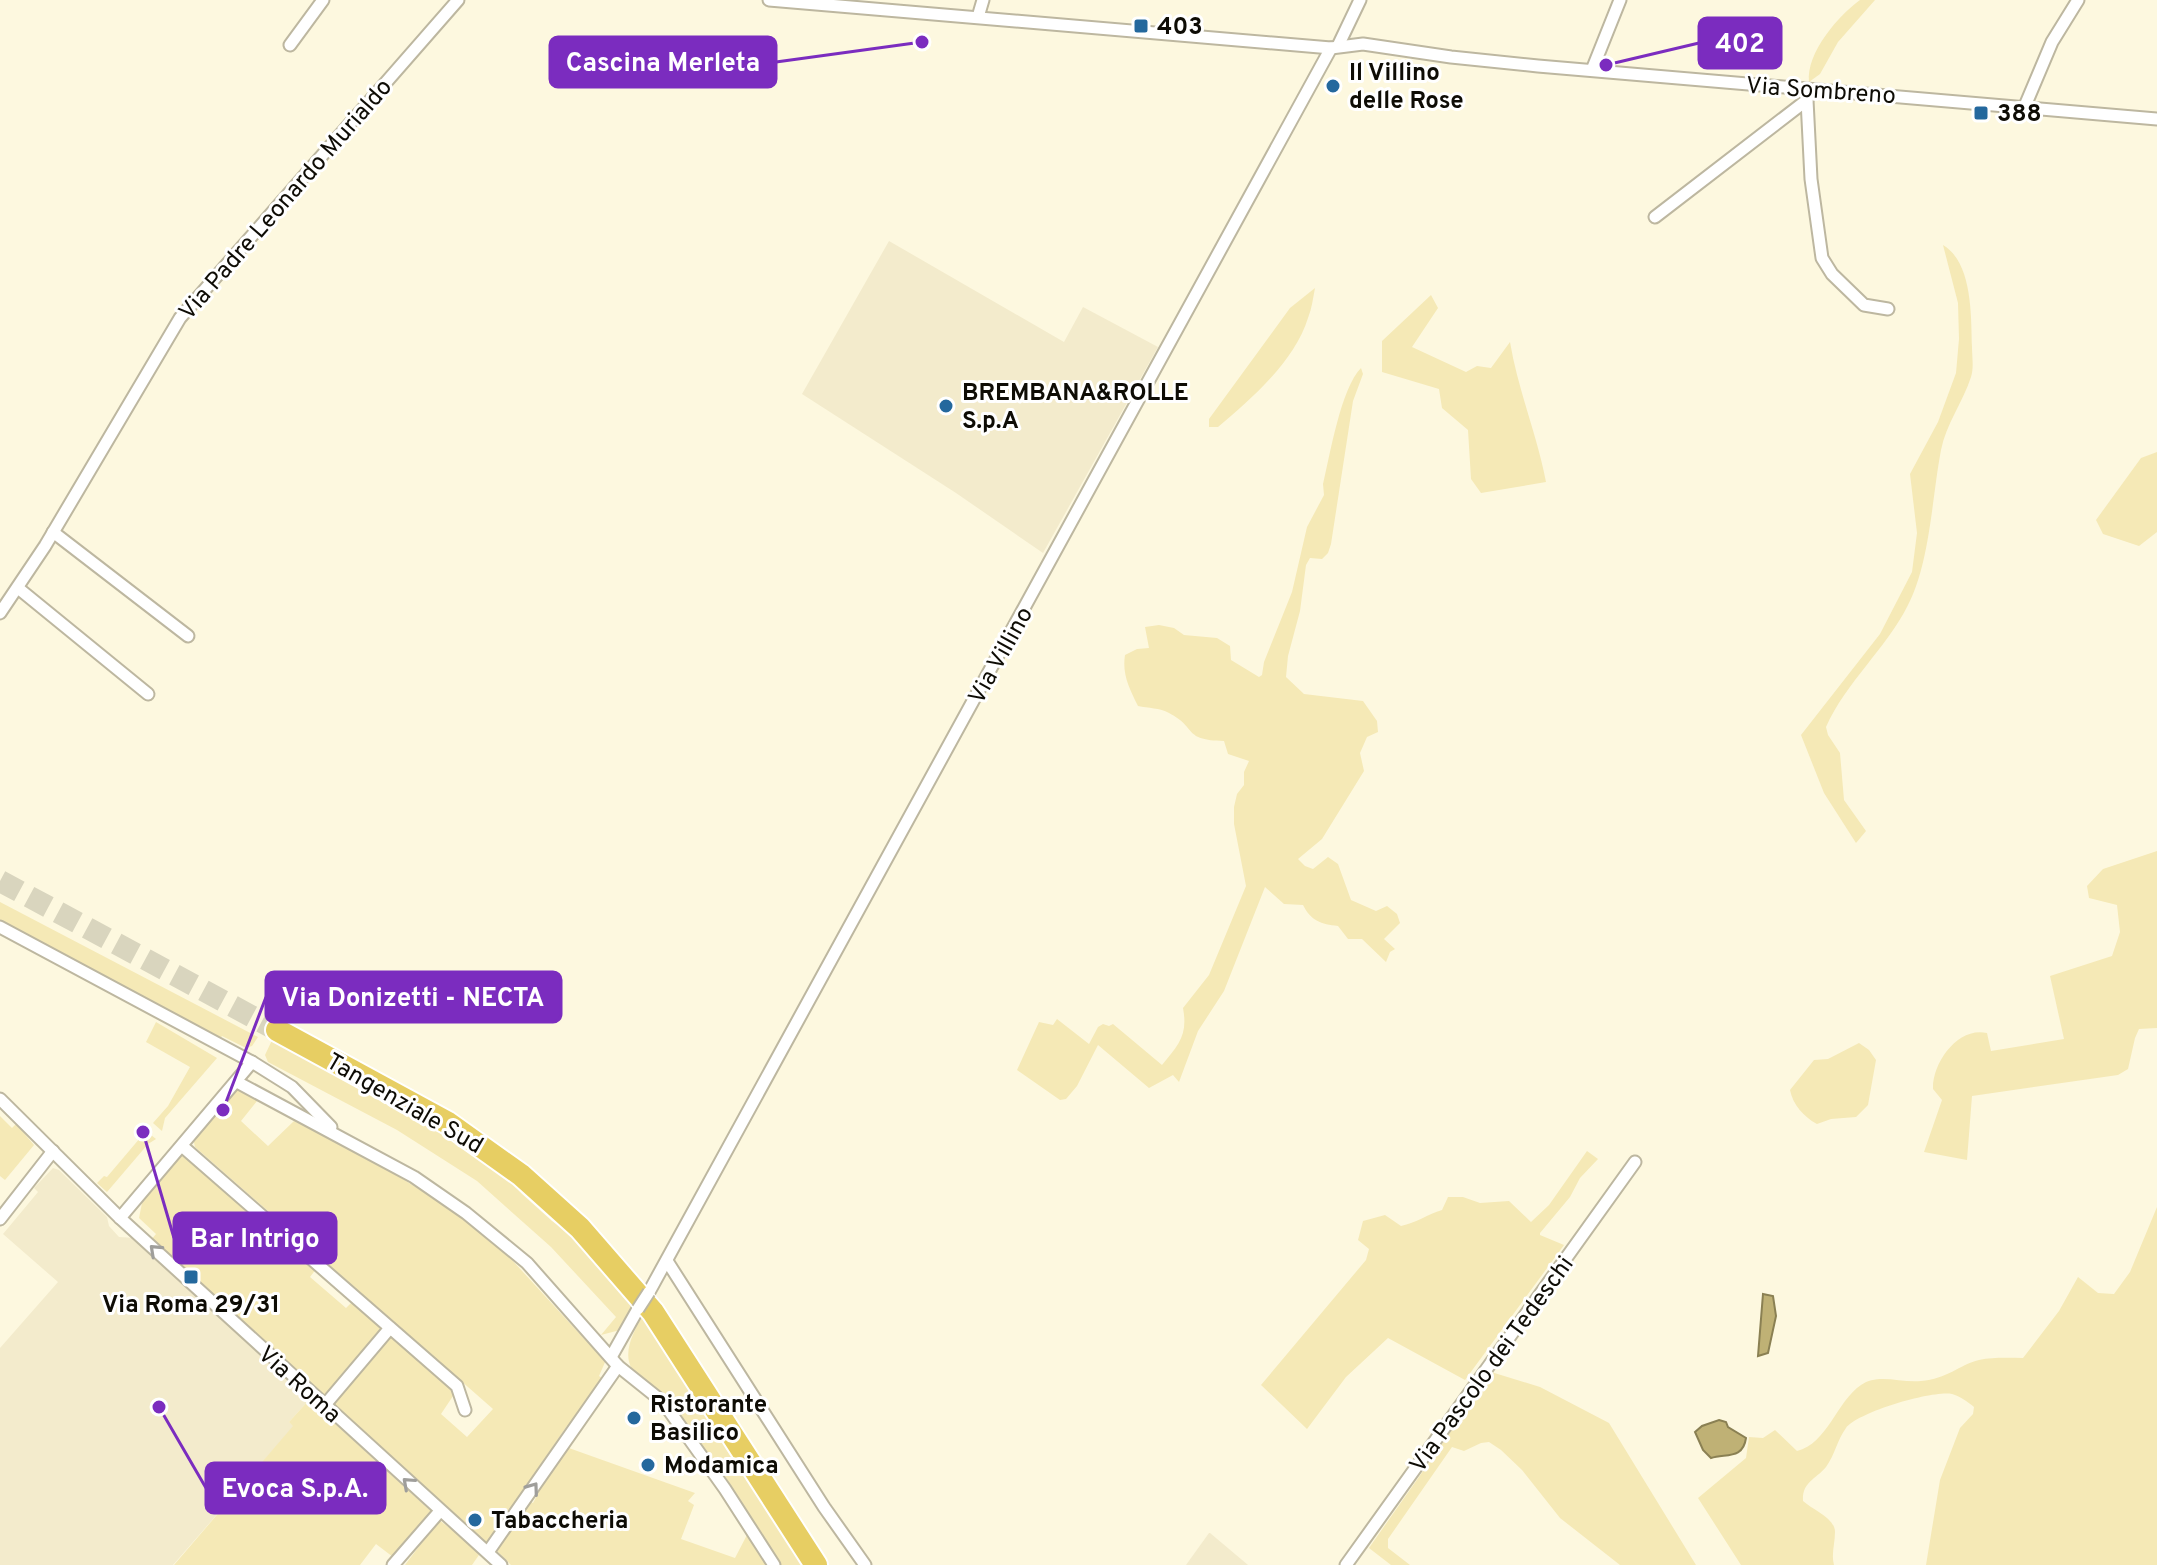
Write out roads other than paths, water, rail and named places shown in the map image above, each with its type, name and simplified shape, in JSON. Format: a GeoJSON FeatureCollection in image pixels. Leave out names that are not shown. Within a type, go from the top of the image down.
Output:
{"type":"FeatureCollection","features":[{"type":"Feature","properties":{"kind":"highway","name":"Tangenziale Sud"},"geometry":{"type":"LineString","coordinates":[[277,1030],[448,1123],[521,1175],[580,1228],[653,1312],[816,1565]]}},
{"type":"Feature","properties":{"kind":"street"},"geometry":{"type":"LineString","coordinates":[[290,45],[323,0]]}},
{"type":"Feature","properties":{"kind":"street","name":"Via Padre Leonardo Murialdo"},"geometry":{"type":"LineString","coordinates":[[0,613],[53,532],[171,330],[458,0]]}},
{"type":"Feature","properties":{"kind":"street","name":"Via Sombreno"},"geometry":{"type":"LineString","coordinates":[[769,0],[1335,47],[1363,44],[1451,57],[1807,95],[2025,106],[2157,119]]}},
{"type":"Feature","properties":{"kind":"street"},"geometry":{"type":"LineString","coordinates":[[978,17],[983,0]]}},
{"type":"Feature","properties":{"kind":"street","name":"Via Villino"},"geometry":{"type":"LineString","coordinates":[[488,1552],[614,1362],[1360,0]]}},
{"type":"Feature","properties":{"kind":"street"},"geometry":{"type":"LineString","coordinates":[[1592,70],[1620,0]]}},
{"type":"Feature","properties":{"kind":"street"},"geometry":{"type":"LineString","coordinates":[[2025,106],[2052,42],[2078,0]]}},
{"type":"Feature","properties":{"kind":"street"},"geometry":{"type":"LineString","coordinates":[[1655,217],[1807,95]]}},
{"type":"Feature","properties":{"kind":"street"},"geometry":{"type":"LineString","coordinates":[[1807,95],[1811,179],[1822,258],[1832,274],[1864,305],[1888,309]]}},
{"type":"Feature","properties":{"kind":"street"},"geometry":{"type":"LineString","coordinates":[[53,532],[188,636]]}},
{"type":"Feature","properties":{"kind":"street"},"geometry":{"type":"LineString","coordinates":[[18,588],[148,694]]}},
{"type":"Feature","properties":{"kind":"street"},"geometry":{"type":"LineString","coordinates":[[0,927],[252,1062],[292,1087],[340,1136]]}},
{"type":"Feature","properties":{"kind":"street"},"geometry":{"type":"LineString","coordinates":[[120,1218],[252,1062]]}},
{"type":"Feature","properties":{"kind":"street"},"geometry":{"type":"LineString","coordinates":[[237,1082],[414,1177],[488,1230],[527,1263],[614,1362],[663,1402],[774,1565]]}},
{"type":"Feature","properties":{"kind":"street","name":"Via Roma"},"geometry":{"type":"LineString","coordinates":[[0,1099],[120,1218],[501,1565]]}},
{"type":"Feature","properties":{"kind":"street"},"geometry":{"type":"LineString","coordinates":[[182,1146],[457,1386],[465,1410]]}},
{"type":"Feature","properties":{"kind":"street"},"geometry":{"type":"LineString","coordinates":[[0,1219],[53,1151]]}},
{"type":"Feature","properties":{"kind":"street","name":"Via Pascolo dei Tedeschi"},"geometry":{"type":"LineString","coordinates":[[1346,1565],[1635,1162]]}},
{"type":"Feature","properties":{"kind":"street"},"geometry":{"type":"LineString","coordinates":[[667,1261],[816,1495],[865,1565]]}},
{"type":"Feature","properties":{"kind":"street"},"geometry":{"type":"LineString","coordinates":[[324,1406],[390,1328]]}},
{"type":"Feature","properties":{"kind":"street"},"geometry":{"type":"LineString","coordinates":[[393,1565],[440,1511]]}},
{"type":"Feature","properties":{"kind":"tunnel"},"geometry":{"type":"LineString","coordinates":[[0,881],[277,1030]]}},
{"type":"Feature","properties":{"kind":"place","name":"403"},"geometry":{"type":"Point","coordinates":[1141,26]}},
{"type":"Feature","properties":{"kind":"place","name":"Cascina Merleta"},"geometry":{"type":"Point","coordinates":[922,42]}},
{"type":"Feature","properties":{"kind":"place","name":"402"},"geometry":{"type":"Point","coordinates":[1606,65]}},
{"type":"Feature","properties":{"kind":"place","name":"Il Villino delle Rose"},"geometry":{"type":"Point","coordinates":[1333,86]}},
{"type":"Feature","properties":{"kind":"place","name":"388"},"geometry":{"type":"Point","coordinates":[1981,113]}},
{"type":"Feature","properties":{"kind":"place","name":"BREMBANA&ROLLE S.p.A"},"geometry":{"type":"Point","coordinates":[946,406]}},
{"type":"Feature","properties":{"kind":"place","name":"Via Donizetti - NECTA"},"geometry":{"type":"Point","coordinates":[223,1110]}},
{"type":"Feature","properties":{"kind":"place","name":"Bar Intrigo"},"geometry":{"type":"Point","coordinates":[143,1132]}},
{"type":"Feature","properties":{"kind":"place","name":"Via Roma 29/31"},"geometry":{"type":"Point","coordinates":[191,1277]}},
{"type":"Feature","properties":{"kind":"place","name":"Evoca S.p.A."},"geometry":{"type":"Point","coordinates":[159,1407]}},
{"type":"Feature","properties":{"kind":"place","name":"Ristorante Basilico"},"geometry":{"type":"Point","coordinates":[634,1418]}},
{"type":"Feature","properties":{"kind":"place","name":"Modamica"},"geometry":{"type":"Point","coordinates":[648,1465]}},
{"type":"Feature","properties":{"kind":"place","name":"Tabaccheria"},"geometry":{"type":"Point","coordinates":[475,1520]}}]}
